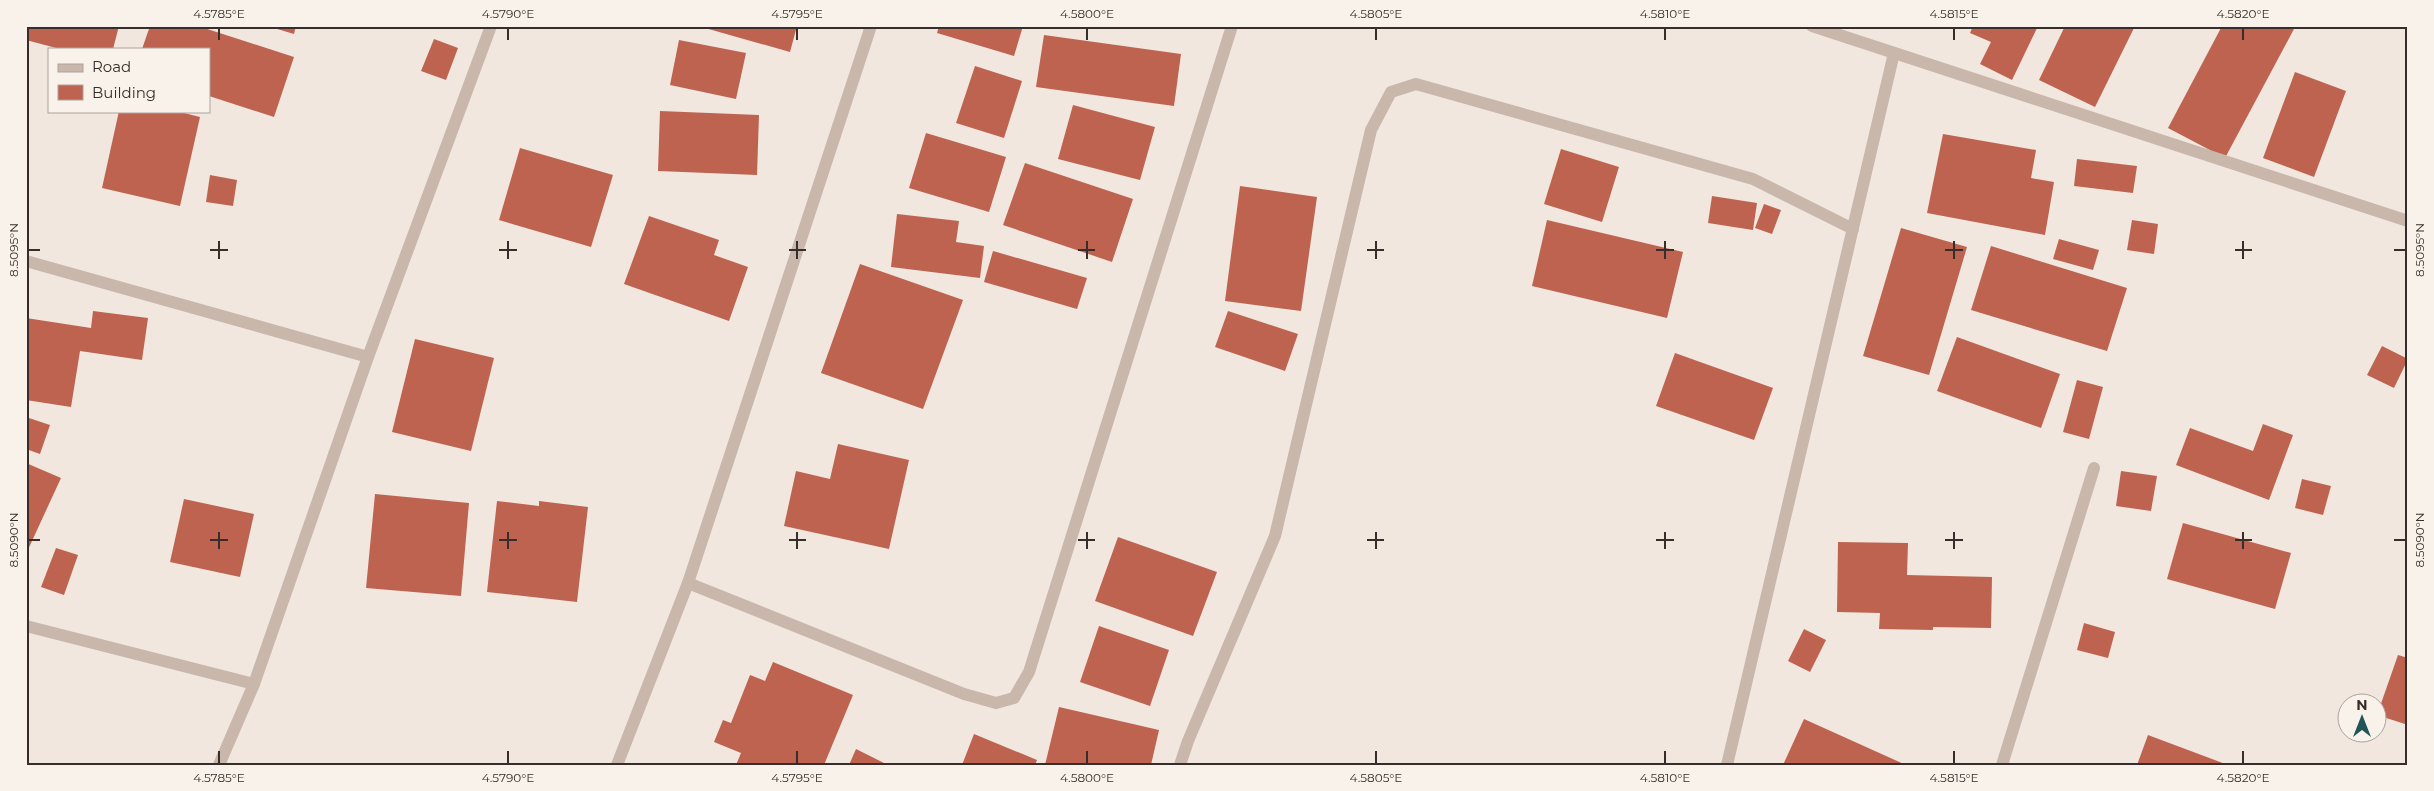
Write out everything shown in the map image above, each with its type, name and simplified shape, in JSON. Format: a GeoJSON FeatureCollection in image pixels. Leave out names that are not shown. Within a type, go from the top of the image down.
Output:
{"type":"FeatureCollection","features":[{"type":"Feature","properties":{"kind":"street"},"geometry":{"type":"LineString","coordinates":[[218,765],[254,684],[368,357],[491,26]]}},
{"type":"Feature","properties":{"kind":"street"},"geometry":{"type":"LineString","coordinates":[[617,765],[688,583],[871,26]]}},
{"type":"Feature","properties":{"kind":"street"},"geometry":{"type":"LineString","coordinates":[[688,583],[964,694],[996,703],[1014,698],[1029,672],[1232,26]]}},
{"type":"Feature","properties":{"kind":"street"},"geometry":{"type":"LineString","coordinates":[[1812,26],[2408,221]]}},
{"type":"Feature","properties":{"kind":"street"},"geometry":{"type":"LineString","coordinates":[[1727,765],[1894,53]]}},
{"type":"Feature","properties":{"kind":"street"},"geometry":{"type":"LineString","coordinates":[[1180,765],[1188,741],[1275,536],[1371,130],[1391,92],[1416,84],[1753,179],[1853,229]]}},
{"type":"Feature","properties":{"kind":"street"},"geometry":{"type":"LineString","coordinates":[[26,261],[368,357]]}},
{"type":"Feature","properties":{"kind":"street"},"geometry":{"type":"LineString","coordinates":[[2002,765],[2094,468]]}},
{"type":"Feature","properties":{"kind":"street"},"geometry":{"type":"LineString","coordinates":[[26,626],[254,684]]}},
{"type":"Feature","properties":{"kind":"building"},"geometry":{"type":"Polygon","coordinates":[[[26,26],[119,26],[113,48],[56,48],[26,40],[26,26]]]}},
{"type":"Feature","properties":{"kind":"building"},"geometry":{"type":"Polygon","coordinates":[[[150,26],[198,26],[294,57],[274,117],[210,96],[210,48],[142,48],[150,26]]]}},
{"type":"Feature","properties":{"kind":"building"},"geometry":{"type":"Polygon","coordinates":[[[267,26],[296,26],[294,34],[267,26]]]}},
{"type":"Feature","properties":{"kind":"building"},"geometry":{"type":"Polygon","coordinates":[[[698,26],[797,26],[790,52],[698,26]]]}},
{"type":"Feature","properties":{"kind":"building"},"geometry":{"type":"Polygon","coordinates":[[[939,26],[1023,26],[1014,56],[937,33],[939,26]]]}},
{"type":"Feature","properties":{"kind":"building"},"geometry":{"type":"Polygon","coordinates":[[[1973,26],[2038,26],[2012,80],[1980,64],[1991,42],[1970,33],[1973,26]]]}},
{"type":"Feature","properties":{"kind":"building"},"geometry":{"type":"Polygon","coordinates":[[[2065,26],[2135,26],[2095,107],[2039,80],[2065,26]]]}},
{"type":"Feature","properties":{"kind":"building"},"geometry":{"type":"Polygon","coordinates":[[[2222,26],[2289,26],[2294,29],[2225,158],[2168,128],[2222,26]]]}},
{"type":"Feature","properties":{"kind":"building"},"geometry":{"type":"Polygon","coordinates":[[[1044,35],[1181,54],[1174,106],[1036,87],[1044,35]]]}},
{"type":"Feature","properties":{"kind":"building"},"geometry":{"type":"Polygon","coordinates":[[[434,39],[458,48],[446,80],[421,71],[434,39]]]}},
{"type":"Feature","properties":{"kind":"building"},"geometry":{"type":"Polygon","coordinates":[[[679,40],[746,53],[736,99],[670,85],[679,40]]]}},
{"type":"Feature","properties":{"kind":"building"},"geometry":{"type":"Polygon","coordinates":[[[975,66],[1022,81],[1004,138],[956,123],[975,66]]]}},
{"type":"Feature","properties":{"kind":"building"},"geometry":{"type":"Polygon","coordinates":[[[2295,72],[2346,91],[2314,177],[2263,158],[2295,72]]]}},
{"type":"Feature","properties":{"kind":"building"},"geometry":{"type":"Polygon","coordinates":[[[1073,105],[1155,127],[1140,180],[1058,159],[1073,105]]]}},
{"type":"Feature","properties":{"kind":"building"},"geometry":{"type":"Polygon","coordinates":[[[660,111],[759,115],[757,175],[658,171],[660,111]]]}},
{"type":"Feature","properties":{"kind":"building"},"geometry":{"type":"Polygon","coordinates":[[[119,112],[180,112],[200,117],[180,206],[102,188],[119,112]]]}},
{"type":"Feature","properties":{"kind":"building"},"geometry":{"type":"Polygon","coordinates":[[[926,133],[1006,157],[989,212],[909,188],[926,133]]]}},
{"type":"Feature","properties":{"kind":"building"},"geometry":{"type":"Polygon","coordinates":[[[1943,134],[2036,150],[2031,178],[2054,182],[2045,235],[1927,213],[1943,134]]]}},
{"type":"Feature","properties":{"kind":"building"},"geometry":{"type":"Polygon","coordinates":[[[520,148],[613,175],[591,247],[499,220],[520,148]]]}},
{"type":"Feature","properties":{"kind":"building"},"geometry":{"type":"Polygon","coordinates":[[[1561,149],[1619,167],[1602,222],[1544,204],[1561,149]]]}},
{"type":"Feature","properties":{"kind":"building"},"geometry":{"type":"Polygon","coordinates":[[[2077,159],[2137,166],[2133,193],[2074,186],[2077,159]]]}},
{"type":"Feature","properties":{"kind":"building"},"geometry":{"type":"Polygon","coordinates":[[[1025,163],[1133,199],[1112,262],[1003,225],[1025,163]]]}},
{"type":"Feature","properties":{"kind":"building"},"geometry":{"type":"Polygon","coordinates":[[[210,175],[237,180],[233,206],[206,202],[210,175]]]}},
{"type":"Feature","properties":{"kind":"building"},"geometry":{"type":"Polygon","coordinates":[[[1240,186],[1317,197],[1301,311],[1225,301],[1240,186]]]}},
{"type":"Feature","properties":{"kind":"building"},"geometry":{"type":"Polygon","coordinates":[[[1712,196],[1757,203],[1753,230],[1708,223],[1712,196]]]}},
{"type":"Feature","properties":{"kind":"building"},"geometry":{"type":"Polygon","coordinates":[[[1764,204],[1781,210],[1772,234],[1755,228],[1764,204]]]}},
{"type":"Feature","properties":{"kind":"building"},"geometry":{"type":"Polygon","coordinates":[[[897,214],[959,221],[956,242],[984,246],[980,278],[891,267],[897,214]]]}},
{"type":"Feature","properties":{"kind":"building"},"geometry":{"type":"Polygon","coordinates":[[[649,216],[719,240],[714,255],[748,267],[729,321],[624,284],[649,216]]]}},
{"type":"Feature","properties":{"kind":"building"},"geometry":{"type":"Polygon","coordinates":[[[1547,220],[1683,252],[1667,318],[1532,286],[1547,220]]]}},
{"type":"Feature","properties":{"kind":"building"},"geometry":{"type":"Polygon","coordinates":[[[2132,220],[2158,224],[2154,254],[2127,250],[2132,220]]]}},
{"type":"Feature","properties":{"kind":"building"},"geometry":{"type":"Polygon","coordinates":[[[1901,228],[1967,247],[1929,375],[1863,356],[1901,228]]]}},
{"type":"Feature","properties":{"kind":"building"},"geometry":{"type":"Polygon","coordinates":[[[2059,239],[2099,250],[2093,270],[2053,259],[2059,239]]]}},
{"type":"Feature","properties":{"kind":"building"},"geometry":{"type":"Polygon","coordinates":[[[1991,246],[2127,288],[2107,351],[1971,310],[1991,246]]]}},
{"type":"Feature","properties":{"kind":"building"},"geometry":{"type":"Polygon","coordinates":[[[993,251],[1087,278],[1077,309],[984,282],[993,251]]]}},
{"type":"Feature","properties":{"kind":"building"},"geometry":{"type":"Polygon","coordinates":[[[860,264],[963,300],[923,409],[821,373],[860,264]]]}},
{"type":"Feature","properties":{"kind":"building"},"geometry":{"type":"Polygon","coordinates":[[[93,311],[148,318],[142,360],[80,351],[71,407],[26,400],[26,318],[91,328],[93,311]]]}},
{"type":"Feature","properties":{"kind":"building"},"geometry":{"type":"Polygon","coordinates":[[[1228,311],[1298,334],[1285,371],[1215,347],[1228,311]]]}},
{"type":"Feature","properties":{"kind":"building"},"geometry":{"type":"Polygon","coordinates":[[[1957,337],[2060,374],[2041,428],[1937,391],[1957,337]]]}},
{"type":"Feature","properties":{"kind":"building"},"geometry":{"type":"Polygon","coordinates":[[[415,339],[494,358],[471,451],[392,432],[415,339]]]}},
{"type":"Feature","properties":{"kind":"building"},"geometry":{"type":"Polygon","coordinates":[[[2382,346],[2408,359],[2394,388],[2367,375],[2382,346]]]}},
{"type":"Feature","properties":{"kind":"building"},"geometry":{"type":"Polygon","coordinates":[[[1675,353],[1773,388],[1754,440],[1656,406],[1675,353]]]}},
{"type":"Feature","properties":{"kind":"building"},"geometry":{"type":"Polygon","coordinates":[[[2077,380],[2103,387],[2089,439],[2063,432],[2077,380]]]}},
{"type":"Feature","properties":{"kind":"building"},"geometry":{"type":"Polygon","coordinates":[[[26,417],[50,425],[40,454],[26,449],[26,417]]]}},
{"type":"Feature","properties":{"kind":"building"},"geometry":{"type":"Polygon","coordinates":[[[2263,424],[2293,435],[2269,500],[2176,465],[2190,428],[2253,451],[2263,424]]]}},
{"type":"Feature","properties":{"kind":"building"},"geometry":{"type":"Polygon","coordinates":[[[838,444],[909,460],[889,549],[784,526],[796,471],[830,479],[838,444]]]}},
{"type":"Feature","properties":{"kind":"building"},"geometry":{"type":"Polygon","coordinates":[[[26,463],[61,478],[26,554],[26,463]]]}},
{"type":"Feature","properties":{"kind":"building"},"geometry":{"type":"Polygon","coordinates":[[[2121,471],[2157,476],[2151,511],[2116,506],[2121,471]]]}},
{"type":"Feature","properties":{"kind":"building"},"geometry":{"type":"Polygon","coordinates":[[[2302,479],[2331,486],[2323,515],[2295,508],[2302,479]]]}},
{"type":"Feature","properties":{"kind":"building"},"geometry":{"type":"Polygon","coordinates":[[[375,494],[469,503],[461,596],[366,588],[375,494]]]}},
{"type":"Feature","properties":{"kind":"building"},"geometry":{"type":"Polygon","coordinates":[[[184,499],[254,514],[240,577],[170,562],[184,499]]]}},
{"type":"Feature","properties":{"kind":"building"},"geometry":{"type":"Polygon","coordinates":[[[497,501],[539,506],[539,501],[588,507],[577,602],[487,592],[497,501]]]}},
{"type":"Feature","properties":{"kind":"building"},"geometry":{"type":"Polygon","coordinates":[[[2183,523],[2291,553],[2275,609],[2167,579],[2183,523]]]}},
{"type":"Feature","properties":{"kind":"building"},"geometry":{"type":"Polygon","coordinates":[[[1118,537],[1217,572],[1193,636],[1095,601],[1118,537]]]}},
{"type":"Feature","properties":{"kind":"building"},"geometry":{"type":"Polygon","coordinates":[[[1838,542],[1908,543],[1907,575],[1992,577],[1991,628],[1933,627],[1933,630],[1879,629],[1880,613],[1837,612],[1838,542]]]}},
{"type":"Feature","properties":{"kind":"building"},"geometry":{"type":"Polygon","coordinates":[[[56,548],[78,555],[64,595],[41,587],[56,548]]]}},
{"type":"Feature","properties":{"kind":"building"},"geometry":{"type":"Polygon","coordinates":[[[2084,623],[2115,632],[2108,658],[2077,650],[2084,623]]]}},
{"type":"Feature","properties":{"kind":"building"},"geometry":{"type":"Polygon","coordinates":[[[1099,626],[1169,650],[1150,706],[1080,682],[1099,626]]]}},
{"type":"Feature","properties":{"kind":"building"},"geometry":{"type":"Polygon","coordinates":[[[1804,629],[1826,640],[1810,672],[1788,661],[1804,629]]]}},
{"type":"Feature","properties":{"kind":"building"},"geometry":{"type":"Polygon","coordinates":[[[2398,655],[2408,658],[2408,725],[2386,718],[2386,694],[2384,694],[2398,655]]]}},
{"type":"Feature","properties":{"kind":"building"},"geometry":{"type":"Polygon","coordinates":[[[773,662],[853,695],[824,765],[736,765],[741,753],[714,742],[723,720],[731,723],[750,675],[765,681],[773,662]]]}},
{"type":"Feature","properties":{"kind":"building"},"geometry":{"type":"Polygon","coordinates":[[[1059,707],[1159,730],[1151,765],[1045,765],[1059,707]]]}},
{"type":"Feature","properties":{"kind":"building"},"geometry":{"type":"Polygon","coordinates":[[[1804,719],[1906,765],[1783,765],[1804,719]]]}},
{"type":"Feature","properties":{"kind":"building"},"geometry":{"type":"Polygon","coordinates":[[[974,734],[1037,760],[1035,765],[962,765],[974,734]]]}},
{"type":"Feature","properties":{"kind":"building"},"geometry":{"type":"Polygon","coordinates":[[[2148,735],[2228,765],[2137,765],[2148,735]]]}},
{"type":"Feature","properties":{"kind":"building"},"geometry":{"type":"Polygon","coordinates":[[[856,749],[888,765],[849,765],[856,749]]]}}]}
